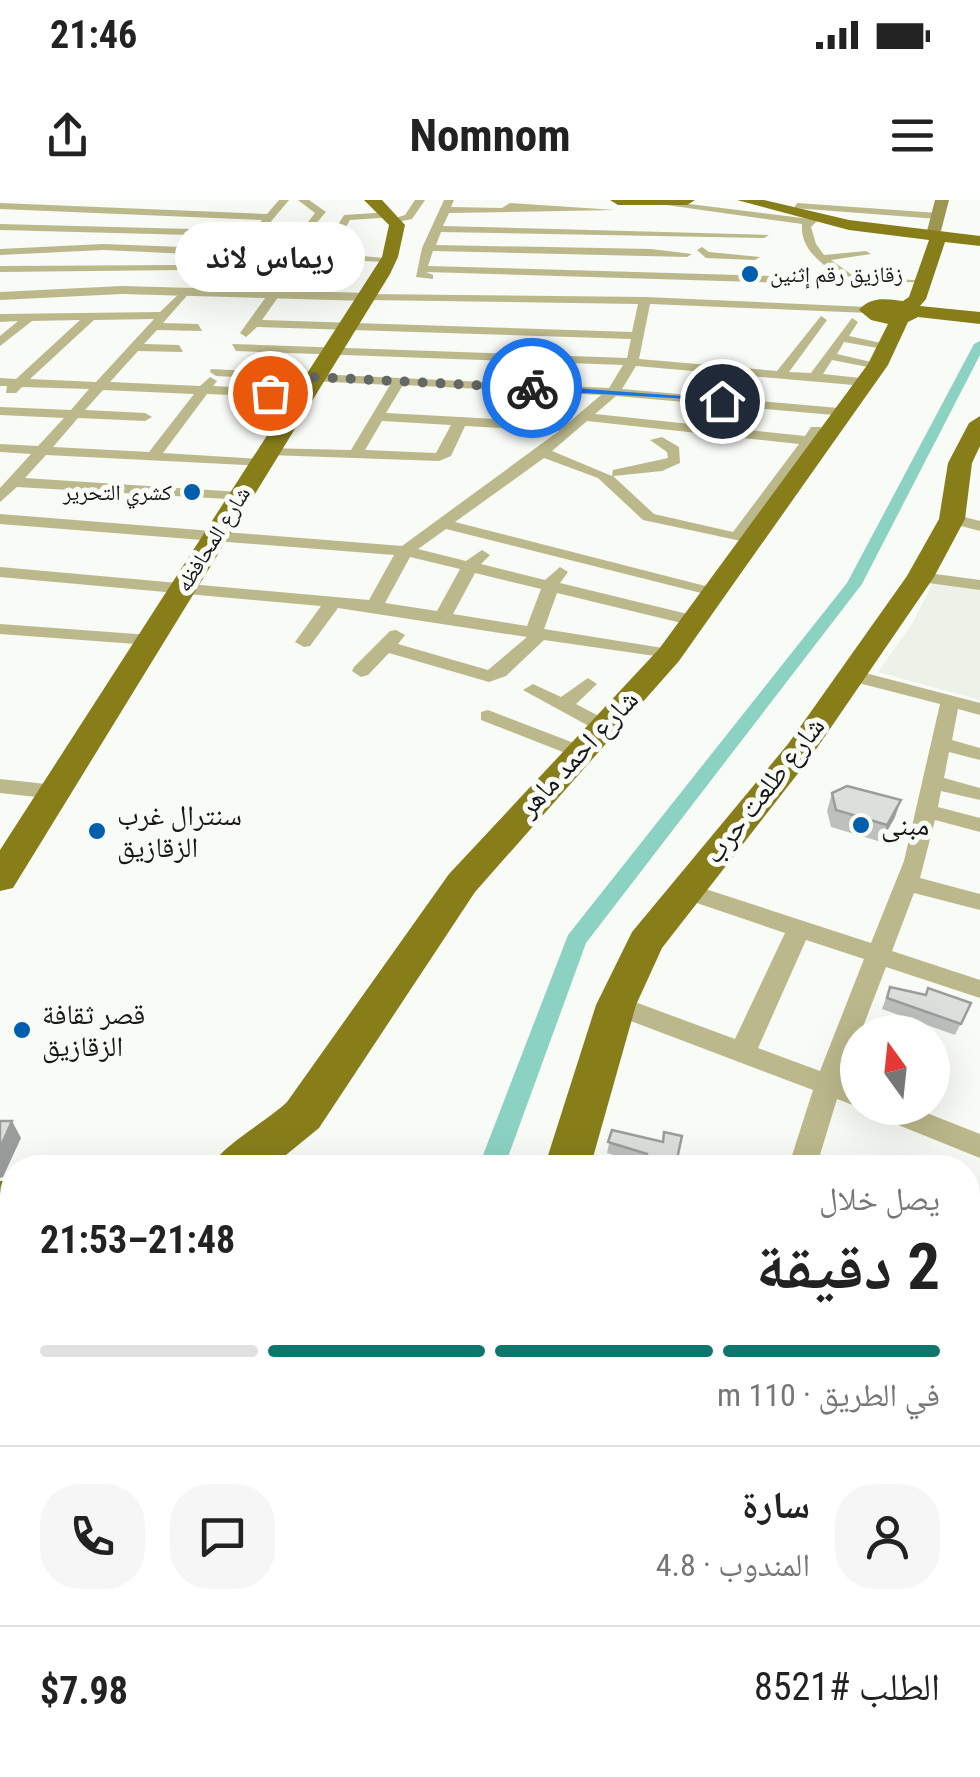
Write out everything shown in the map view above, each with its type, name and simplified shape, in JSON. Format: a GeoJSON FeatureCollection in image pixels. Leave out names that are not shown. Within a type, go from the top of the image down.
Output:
{"type":"FeatureCollection","features":[{"type":"Feature","properties":{"kind":"main road"},"geometry":{"type":"LineString","coordinates":[[616,210],[691,204]]}},
{"type":"Feature","properties":{"kind":"main road"},"geometry":{"type":"LineString","coordinates":[[787,211],[938,214],[959,236],[980,238]]}},
{"type":"Feature","properties":{"kind":"main road","name":"شارع المحافظه"},"geometry":{"type":"LineString","coordinates":[[0,880],[370,286],[389,212]]}},
{"type":"Feature","properties":{"kind":"main road","name":"شارع احمد ماهر"},"geometry":{"type":"LineString","coordinates":[[253,1155],[303,1115],[462,884],[668,655],[714,594],[867,358],[928,284],[938,214]]}},
{"type":"Feature","properties":{"kind":"main road"},"geometry":{"type":"LineString","coordinates":[[867,358],[949,314],[980,318]]}},
{"type":"Feature","properties":{"kind":"main road","name":"شارع طلعت حرب"},"geometry":{"type":"LineString","coordinates":[[571,1155],[616,1005],[646,942],[799,751],[920,577],[966,522],[960,463],[976,438]]}},
{"type":"Feature","properties":{"kind":"street"},"geometry":{"type":"LineString","coordinates":[[0,225],[14,214],[56,200]]}},
{"type":"Feature","properties":{"kind":"street"},"geometry":{"type":"LineString","coordinates":[[95,210],[108,200]]}},
{"type":"Feature","properties":{"kind":"street"},"geometry":{"type":"LineString","coordinates":[[119,200],[187,202]]}},
{"type":"Feature","properties":{"kind":"street"},"geometry":{"type":"LineString","coordinates":[[154,457],[274,294],[321,212],[303,200]]}},
{"type":"Feature","properties":{"kind":"street"},"geometry":{"type":"LineString","coordinates":[[324,256],[352,215],[389,212],[407,219],[420,200]]}},
{"type":"Feature","properties":{"kind":"street"},"geometry":{"type":"LineString","coordinates":[[758,278],[766,222],[820,200]]}},
{"type":"Feature","properties":{"kind":"street"},"geometry":{"type":"LineString","coordinates":[[148,230],[187,202]]}},
{"type":"Feature","properties":{"kind":"street"},"geometry":{"type":"LineString","coordinates":[[245,202],[280,204]]}},
{"type":"Feature","properties":{"kind":"street"},"geometry":{"type":"LineString","coordinates":[[321,313],[370,286],[432,238],[521,206],[587,207],[696,224],[882,202],[938,214]]}},
{"type":"Feature","properties":{"kind":"street"},"geometry":{"type":"LineString","coordinates":[[239,253],[280,204]]}},
{"type":"Feature","properties":{"kind":"street"},"geometry":{"type":"LineString","coordinates":[[696,224],[691,204],[787,211],[938,214]]}},
{"type":"Feature","properties":{"kind":"street"},"geometry":{"type":"LineString","coordinates":[[0,206],[35,205],[167,216],[268,217]]}},
{"type":"Feature","properties":{"kind":"street"},"geometry":{"type":"LineString","coordinates":[[374,606],[405,550],[542,452],[613,392],[632,362],[652,293],[641,244],[616,210]]}},
{"type":"Feature","properties":{"kind":"street"},"geometry":{"type":"LineString","coordinates":[[483,246],[616,210]]}},
{"type":"Feature","properties":{"kind":"street"},"geometry":{"type":"LineString","coordinates":[[641,244],[723,257],[760,246],[787,211]]}},
{"type":"Feature","properties":{"kind":"street"},"geometry":{"type":"LineString","coordinates":[[787,211],[822,258],[854,282],[867,358]]}},
{"type":"Feature","properties":{"kind":"street"},"geometry":{"type":"LineString","coordinates":[[0,213],[14,214]]}},
{"type":"Feature","properties":{"kind":"street"},"geometry":{"type":"LineString","coordinates":[[154,287],[167,267],[220,215]]}},
{"type":"Feature","properties":{"kind":"street"},"geometry":{"type":"LineString","coordinates":[[178,231],[192,217]]}},
{"type":"Feature","properties":{"kind":"street"},"geometry":{"type":"LineString","coordinates":[[0,225],[167,267],[190,270],[204,252]]}},
{"type":"Feature","properties":{"kind":"street"},"geometry":{"type":"LineString","coordinates":[[6,271],[148,230],[254,236],[263,248]]}},
{"type":"Feature","properties":{"kind":"street"},"geometry":{"type":"LineString","coordinates":[[432,238],[483,246],[760,246]]}},
{"type":"Feature","properties":{"kind":"street"},"geometry":{"type":"LineString","coordinates":[[432,238],[429,278],[559,264],[576,246],[760,246]]}},
{"type":"Feature","properties":{"kind":"street"},"geometry":{"type":"LineString","coordinates":[[432,238],[559,264],[652,293],[822,320],[867,358]]}},
{"type":"Feature","properties":{"kind":"street"},"geometry":{"type":"LineString","coordinates":[[432,238],[483,246],[508,255],[541,246],[559,264]]}},
{"type":"Feature","properties":{"kind":"street"},"geometry":{"type":"LineString","coordinates":[[0,239],[57,248],[81,247]]}},
{"type":"Feature","properties":{"kind":"street"},"geometry":{"type":"LineString","coordinates":[[0,252],[81,247],[106,252],[239,253],[332,241]]}},
{"type":"Feature","properties":{"kind":"street"},"geometry":{"type":"LineString","coordinates":[[300,244],[370,286],[430,329],[638,336]]}},
{"type":"Feature","properties":{"kind":"street"},"geometry":{"type":"LineString","coordinates":[[76,315],[81,247]]}},
{"type":"Feature","properties":{"kind":"street"},"geometry":{"type":"LineString","coordinates":[[233,290],[263,248]]}},
{"type":"Feature","properties":{"kind":"street"},"geometry":{"type":"LineString","coordinates":[[696,254],[710,276],[710,304]]}},
{"type":"Feature","properties":{"kind":"street"},"geometry":{"type":"LineString","coordinates":[[822,258],[866,254]]}},
{"type":"Feature","properties":{"kind":"street"},"geometry":{"type":"LineString","coordinates":[[710,276],[723,257]]}},
{"type":"Feature","properties":{"kind":"street"},"geometry":{"type":"LineString","coordinates":[[834,268],[884,262]]}},
{"type":"Feature","properties":{"kind":"street"},"geometry":{"type":"LineString","coordinates":[[226,269],[263,270]]}},
{"type":"Feature","properties":{"kind":"street"},"geometry":{"type":"LineString","coordinates":[[284,271],[310,272]]}},
{"type":"Feature","properties":{"kind":"street"},"geometry":{"type":"LineString","coordinates":[[519,294],[580,300],[652,293],[710,276],[928,284]]}},
{"type":"Feature","properties":{"kind":"street"},"geometry":{"type":"LineString","coordinates":[[0,294],[50,282],[79,289]]}},
{"type":"Feature","properties":{"kind":"street"},"geometry":{"type":"LineString","coordinates":[[253,323],[370,286]]}},
{"type":"Feature","properties":{"kind":"street"},"geometry":{"type":"LineString","coordinates":[[0,294],[154,287],[274,294],[370,286],[444,298],[652,293],[710,304],[867,358]]}},
{"type":"Feature","properties":{"kind":"street"},"geometry":{"type":"LineString","coordinates":[[154,287],[233,290]]}},
{"type":"Feature","properties":{"kind":"street"},"geometry":{"type":"LineString","coordinates":[[0,497],[185,291]]}},
{"type":"Feature","properties":{"kind":"street"},"geometry":{"type":"LineString","coordinates":[[480,386],[519,294]]}},
{"type":"Feature","properties":{"kind":"street"},"geometry":{"type":"LineString","coordinates":[[710,304],[784,296]]}},
{"type":"Feature","properties":{"kind":"street"},"geometry":{"type":"LineString","coordinates":[[418,354],[444,298]]}},
{"type":"Feature","properties":{"kind":"street"},"geometry":{"type":"LineString","coordinates":[[565,360],[580,300]]}},
{"type":"Feature","properties":{"kind":"street"},"geometry":{"type":"LineString","coordinates":[[0,400],[92,315]]}},
{"type":"Feature","properties":{"kind":"street"},"geometry":{"type":"LineString","coordinates":[[0,318],[92,315],[158,320],[198,328]]}},
{"type":"Feature","properties":{"kind":"street"},"geometry":{"type":"LineString","coordinates":[[0,342],[31,316]]}},
{"type":"Feature","properties":{"kind":"street"},"geometry":{"type":"LineString","coordinates":[[780,375],[804,337],[822,320]]}},
{"type":"Feature","properties":{"kind":"street"},"geometry":{"type":"LineString","coordinates":[[804,337],[840,339],[867,358]]}},
{"type":"Feature","properties":{"kind":"street"},"geometry":{"type":"LineString","coordinates":[[840,339],[867,358]]}},
{"type":"Feature","properties":{"kind":"street"},"geometry":{"type":"LineString","coordinates":[[814,378],[840,339]]}},
{"type":"Feature","properties":{"kind":"street"},"geometry":{"type":"LineString","coordinates":[[236,346],[632,362],[814,378],[867,358]]}},
{"type":"Feature","properties":{"kind":"street"},"geometry":{"type":"LineString","coordinates":[[134,347],[180,349]]}},
{"type":"Feature","properties":{"kind":"street"},"geometry":{"type":"LineString","coordinates":[[796,354],[867,358]]}},
{"type":"Feature","properties":{"kind":"street"},"geometry":{"type":"LineString","coordinates":[[0,382],[204,390],[399,382],[613,392],[867,358]]}},
{"type":"Feature","properties":{"kind":"street"},"geometry":{"type":"LineString","coordinates":[[614,476],[673,426],[867,358]]}},
{"type":"Feature","properties":{"kind":"street"},"geometry":{"type":"LineString","coordinates":[[216,372],[309,386]]}},
{"type":"Feature","properties":{"kind":"street"},"geometry":{"type":"LineString","coordinates":[[355,454],[399,382]]}},
{"type":"Feature","properties":{"kind":"street"},"geometry":{"type":"LineString","coordinates":[[0,411],[145,417]]}},
{"type":"Feature","properties":{"kind":"street"},"geometry":{"type":"LineString","coordinates":[[378,416],[673,426]]}},
{"type":"Feature","properties":{"kind":"street"},"geometry":{"type":"LineString","coordinates":[[0,451],[154,457],[440,457],[446,453],[460,421]]}},
{"type":"Feature","properties":{"kind":"street"},"geometry":{"type":"LineString","coordinates":[[542,452],[614,476],[662,467],[675,460],[674,450],[656,440]]}},
{"type":"Feature","properties":{"kind":"street"},"geometry":{"type":"LineString","coordinates":[[614,476],[649,517],[746,540]]}},
{"type":"Feature","properties":{"kind":"street"},"geometry":{"type":"LineString","coordinates":[[13,482],[240,497]]}},
{"type":"Feature","properties":{"kind":"street"},"geometry":{"type":"LineString","coordinates":[[0,519],[405,550],[694,620]]}},
{"type":"Feature","properties":{"kind":"street"},"geometry":{"type":"LineString","coordinates":[[445,524],[714,594]]}},
{"type":"Feature","properties":{"kind":"street"},"geometry":{"type":"LineString","coordinates":[[443,618],[471,565],[500,538]]}},
{"type":"Feature","properties":{"kind":"street"},"geometry":{"type":"LineString","coordinates":[[385,646],[488,676],[499,672],[537,633],[551,584],[574,557]]}},
{"type":"Feature","properties":{"kind":"street"},"geometry":{"type":"LineString","coordinates":[[0,572],[374,606],[668,655]]}},
{"type":"Feature","properties":{"kind":"street"},"geometry":{"type":"LineString","coordinates":[[620,602],[645,576]]}},
{"type":"Feature","properties":{"kind":"street"},"geometry":{"type":"LineString","coordinates":[[920,577],[980,585]]}},
{"type":"Feature","properties":{"kind":"street"},"geometry":{"type":"LineString","coordinates":[[234,612],[245,592]]}},
{"type":"Feature","properties":{"kind":"street"},"geometry":{"type":"LineString","coordinates":[[304,642],[333,602]]}},
{"type":"Feature","properties":{"kind":"street"},"geometry":{"type":"LineString","coordinates":[[361,671],[418,613]]}},
{"type":"Feature","properties":{"kind":"street"},"geometry":{"type":"LineString","coordinates":[[4,634],[150,640]]}},
{"type":"Feature","properties":{"kind":"street"},"geometry":{"type":"LineString","coordinates":[[850,675],[980,709]]}},
{"type":"Feature","properties":{"kind":"street"},"geometry":{"type":"LineString","coordinates":[[563,706],[588,684]]}},
{"type":"Feature","properties":{"kind":"street"},"geometry":{"type":"LineString","coordinates":[[533,690],[603,726]]}},
{"type":"Feature","properties":{"kind":"street"},"geometry":{"type":"LineString","coordinates":[[806,1155],[828,1084],[908,883],[928,811],[950,702]]}},
{"type":"Feature","properties":{"kind":"street"},"geometry":{"type":"LineString","coordinates":[[488,716],[580,752]]}},
{"type":"Feature","properties":{"kind":"street"},"geometry":{"type":"LineString","coordinates":[[940,743],[980,754]]}},
{"type":"Feature","properties":{"kind":"street"},"geometry":{"type":"LineString","coordinates":[[933,782],[976,794]]}},
{"type":"Feature","properties":{"kind":"street"},"geometry":{"type":"LineString","coordinates":[[0,786],[55,792]]}},
{"type":"Feature","properties":{"kind":"street"},"geometry":{"type":"LineString","coordinates":[[928,811],[980,825]]}},
{"type":"Feature","properties":{"kind":"street"},"geometry":{"type":"LineString","coordinates":[[908,883],[980,902]]}},
{"type":"Feature","properties":{"kind":"street"},"geometry":{"type":"LineString","coordinates":[[684,890],[980,989]]}},
{"type":"Feature","properties":{"kind":"street"},"geometry":{"type":"LineString","coordinates":[[743,1051],[800,927]]}},
{"type":"Feature","properties":{"kind":"street"},"geometry":{"type":"LineString","coordinates":[[616,1005],[840,1089]]}},
{"type":"Feature","properties":{"kind":"street"},"geometry":{"type":"LineString","coordinates":[[928,1125],[980,1146]]}},
{"type":"Feature","properties":{"kind":"shaded area"},"geometry":{"type":"Polygon","coordinates":[[[933,583],[980,589],[980,700],[878,672],[912,624],[933,583]]]}},
{"type":"Feature","properties":{"kind":"building"},"geometry":{"type":"Polygon","coordinates":[[[847,786],[901,800],[887,825],[836,810],[832,793],[847,786]]]}},
{"type":"Feature","properties":{"kind":"building"},"geometry":{"type":"Polygon","coordinates":[[[890,987],[926,995],[928,988],[971,1003],[961,1024],[950,1020],[950,1015],[935,1015],[887,998],[890,987]]]}},
{"type":"Feature","properties":{"kind":"building"},"geometry":{"type":"Polygon","coordinates":[[[0,1121],[12,1121],[0,1148],[0,1121]]]}},
{"type":"Feature","properties":{"kind":"building"},"geometry":{"type":"Polygon","coordinates":[[[612,1130],[663,1142],[664,1132],[682,1136],[678,1155],[647,1155],[608,1142],[612,1130]]]}},
{"type":"Feature","properties":{"kind":"waterway"},"geometry":{"type":"LineString","coordinates":[[496,1155],[576,940],[854,584],[980,344]]}},
{"type":"Feature","properties":{"kind":"way so far"},"geometry":{"type":"LineString","coordinates":[[270,393],[304,394],[315,377],[532,388]]}},
{"type":"Feature","properties":{"kind":"place","name":"زقازيق رقم إثنين"},"geometry":{"type":"Point","coordinates":[750,274]}},
{"type":"Feature","properties":{"kind":"place","name":"ريماس لاند"},"geometry":{"type":"Point","coordinates":[270,393]}},
{"type":"Feature","properties":{"kind":"place","name":"كشري التحرير"},"geometry":{"type":"Point","coordinates":[192,492]}},
{"type":"Feature","properties":{"kind":"place","name":"مبنى"},"geometry":{"type":"Point","coordinates":[861,825]}},
{"type":"Feature","properties":{"kind":"place","name":"سنترال غرب الزقازيق"},"geometry":{"type":"Point","coordinates":[97,831]}},
{"type":"Feature","properties":{"kind":"place","name":"قصر ثقافة الزقازيق"},"geometry":{"type":"Point","coordinates":[22,1030]}},
{"type":"Feature","properties":{"kind":"route"},"geometry":{"type":"LineString","coordinates":[[532,388],[722,401]]}}]}
